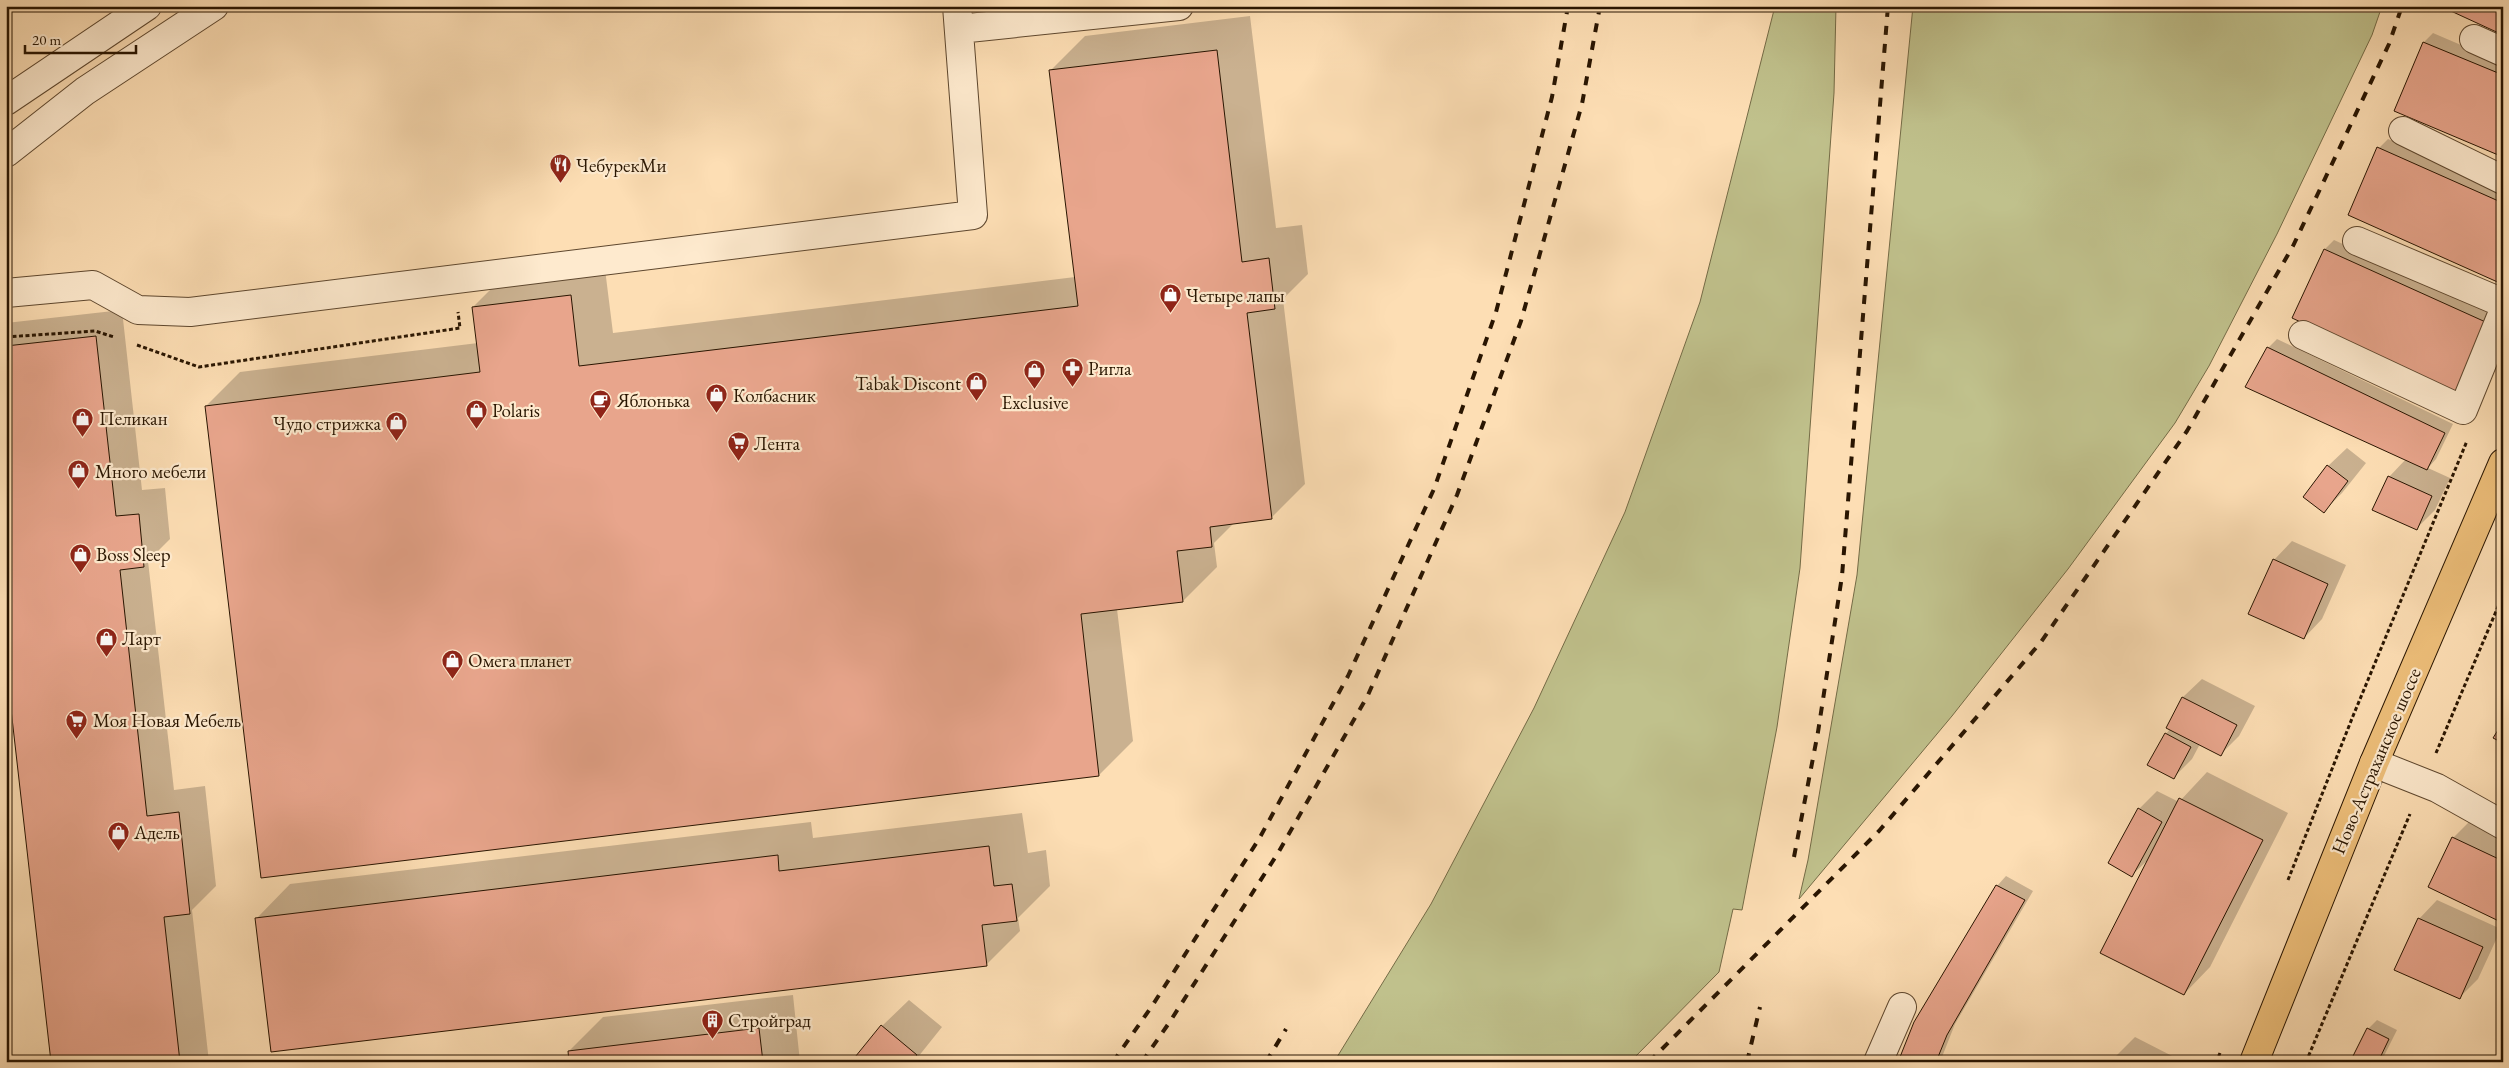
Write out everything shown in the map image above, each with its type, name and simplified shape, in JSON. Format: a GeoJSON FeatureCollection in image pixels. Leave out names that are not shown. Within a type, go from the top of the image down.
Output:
{"type":"FeatureCollection","features":[{"type":"Feature","properties":{"kind":"main road","name":"Ново-Астраханское шоссе"},"geometry":{"type":"LineString","coordinates":[[2254,1062],[2374,763],[2503,463]]}},
{"type":"Feature","properties":{"kind":"street"},"geometry":{"type":"LineString","coordinates":[[6,102],[147,6]]}},
{"type":"Feature","properties":{"kind":"street"},"geometry":{"type":"LineString","coordinates":[[6,153],[85,91],[214,6]]}},
{"type":"Feature","properties":{"kind":"street"},"geometry":{"type":"LineString","coordinates":[[6,293],[94,285],[138,310],[190,312],[973,215],[958,18],[1179,6]]}},
{"type":"Feature","properties":{"kind":"street"},"geometry":{"type":"LineString","coordinates":[[2474,39],[2503,52]]}},
{"type":"Feature","properties":{"kind":"street"},"geometry":{"type":"LineString","coordinates":[[2403,131],[2503,180]]}},
{"type":"Feature","properties":{"kind":"street"},"geometry":{"type":"LineString","coordinates":[[2357,241],[2503,303]]}},
{"type":"Feature","properties":{"kind":"street"},"geometry":{"type":"LineString","coordinates":[[2303,335],[2463,410],[2503,312]]}},
{"type":"Feature","properties":{"kind":"street"},"geometry":{"type":"LineString","coordinates":[[2374,763],[2437,788],[2503,825]]}},
{"type":"Feature","properties":{"kind":"street"},"geometry":{"type":"LineString","coordinates":[[1878,1062],[1902,1007]]}},
{"type":"Feature","properties":{"kind":"path"},"geometry":{"type":"LineString","coordinates":[[2285,889],[2353,716],[2473,427],[2463,410]]}},
{"type":"Feature","properties":{"kind":"path"},"geometry":{"type":"LineString","coordinates":[[2306,1062],[2503,595]]}},
{"type":"Feature","properties":{"kind":"path"},"geometry":{"type":"LineString","coordinates":[[2216,1062],[2224,1044]]}},
{"type":"Feature","properties":{"kind":"green space"},"geometry":{"type":"Polygon","coordinates":[[[1775,6],[1836,6],[1834,93],[1800,568],[1777,727],[1742,910],[1733,909],[1719,972],[1630,1062],[1334,1062],[1431,904],[1534,708],[1625,512],[1700,302],[1775,6]]]}},
{"type":"Feature","properties":{"kind":"green space"},"geometry":{"type":"Polygon","coordinates":[[[1913,6],[2382,6],[2372,35],[2277,234],[2209,366],[2175,423],[2068,569],[1952,716],[1799,899],[1808,860],[1857,575],[1913,6]]]}},
{"type":"Feature","properties":{"kind":"building"},"geometry":{"type":"Polygon","coordinates":[[[2440,6],[2503,6],[2503,35],[2440,6]]]}},
{"type":"Feature","properties":{"kind":"building"},"geometry":{"type":"Polygon","coordinates":[[[2423,42],[2503,75],[2503,157],[2394,111],[2423,42]]]}},
{"type":"Feature","properties":{"kind":"building","name":"Лента"},"geometry":{"type":"Polygon","coordinates":[[[1217,50],[1242,262],[1269,258],[1275,309],[1247,313],[1272,519],[1210,527],[1212,547],[1177,551],[1183,602],[1081,614],[1099,776],[261,878],[205,406],[480,372],[472,307],[571,295],[579,366],[1078,306],[1049,70],[1217,50]]]}},
{"type":"Feature","properties":{"kind":"building"},"geometry":{"type":"Polygon","coordinates":[[[2377,147],[2503,203],[2502,284],[2348,215],[2377,147]]]}},
{"type":"Feature","properties":{"kind":"building"},"geometry":{"type":"Polygon","coordinates":[[[2324,249],[2490,324],[2457,394],[2292,318],[2324,249]]]}},
{"type":"Feature","properties":{"kind":"building","name":"Моя Новая Мебель"},"geometry":{"type":"Polygon","coordinates":[[[96,336],[116,516],[139,514],[144,567],[120,570],[147,816],[179,812],[190,914],[164,917],[180,1062],[51,1062],[6,665],[6,346],[96,336]]]}},
{"type":"Feature","properties":{"kind":"building"},"geometry":{"type":"Polygon","coordinates":[[[2267,347],[2445,433],[2427,470],[2245,387],[2267,347]]]}},
{"type":"Feature","properties":{"kind":"building"},"geometry":{"type":"Polygon","coordinates":[[[2327,465],[2348,481],[2324,513],[2303,497],[2327,465]]]}},
{"type":"Feature","properties":{"kind":"building"},"geometry":{"type":"Polygon","coordinates":[[[2388,476],[2432,496],[2417,530],[2372,510],[2388,476]]]}},
{"type":"Feature","properties":{"kind":"building"},"geometry":{"type":"Polygon","coordinates":[[[2273,559],[2328,584],[2304,639],[2248,614],[2273,559]]]}},
{"type":"Feature","properties":{"kind":"building"},"geometry":{"type":"Polygon","coordinates":[[[2182,697],[2237,725],[2221,756],[2166,728],[2182,697]]]}},
{"type":"Feature","properties":{"kind":"building"},"geometry":{"type":"Polygon","coordinates":[[[2503,722],[2503,743],[2493,738],[2503,722]]]}},
{"type":"Feature","properties":{"kind":"building"},"geometry":{"type":"Polygon","coordinates":[[[2165,733],[2191,747],[2174,779],[2147,765],[2165,733]]]}},
{"type":"Feature","properties":{"kind":"building"},"geometry":{"type":"Polygon","coordinates":[[[2179,798],[2263,840],[2184,995],[2100,953],[2179,798]]]}},
{"type":"Feature","properties":{"kind":"building"},"geometry":{"type":"Polygon","coordinates":[[[2138,808],[2162,822],[2132,877],[2108,863],[2138,808]]]}},
{"type":"Feature","properties":{"kind":"building"},"geometry":{"type":"Polygon","coordinates":[[[2452,837],[2503,861],[2503,923],[2428,887],[2452,837]]]}},
{"type":"Feature","properties":{"kind":"building"},"geometry":{"type":"Polygon","coordinates":[[[989,846],[994,886],[1012,884],[1017,921],[982,925],[987,966],[271,1052],[255,918],[778,855],[779,871],[989,846]]]}},
{"type":"Feature","properties":{"kind":"building"},"geometry":{"type":"Polygon","coordinates":[[[1996,885],[2025,900],[1947,1035],[1936,1062],[1898,1062],[1914,1022],[1996,885]]]}},
{"type":"Feature","properties":{"kind":"building"},"geometry":{"type":"Polygon","coordinates":[[[2418,918],[2483,947],[2460,999],[2394,970],[2418,918]]]}},
{"type":"Feature","properties":{"kind":"building"},"geometry":{"type":"Polygon","coordinates":[[[881,1025],[917,1055],[911,1062],[851,1062],[881,1025]]]}},
{"type":"Feature","properties":{"kind":"building","name":"Стройград"},"geometry":{"type":"Polygon","coordinates":[[[759,1028],[763,1062],[569,1062],[568,1051],[759,1028]]]}},
{"type":"Feature","properties":{"kind":"building"},"geometry":{"type":"Polygon","coordinates":[[[2367,1028],[2389,1039],[2378,1062],[2350,1062],[2367,1028]]]}},
{"type":"Feature","properties":{"kind":"railway"},"geometry":{"type":"LineString","coordinates":[[1113,1062],[1152,1006],[1259,839],[1348,676],[1434,489],[1496,312],[1552,97],[1568,6]]}},
{"type":"Feature","properties":{"kind":"railway"},"geometry":{"type":"LineString","coordinates":[[1142,1062],[1278,853],[1368,695],[1457,495],[1521,321],[1582,104],[1600,6]]}},
{"type":"Feature","properties":{"kind":"railway"},"geometry":{"type":"LineString","coordinates":[[1794,857],[1818,732],[1842,576],[1888,6]]}},
{"type":"Feature","properties":{"kind":"railway"},"geometry":{"type":"LineString","coordinates":[[1649,1062],[1879,831],[2041,642],[2187,431],[2293,246],[2389,44],[2402,6]]}},
{"type":"Feature","properties":{"kind":"railway"},"geometry":{"type":"LineString","coordinates":[[1747,1062],[1760,1007]]}},
{"type":"Feature","properties":{"kind":"railway"},"geometry":{"type":"LineString","coordinates":[[1266,1062],[1286,1029]]}},
{"type":"Feature","properties":{"kind":"place","name":"ЧебурекМи"},"geometry":{"type":"Point","coordinates":[560,184]}},
{"type":"Feature","properties":{"kind":"place","name":"Четыре лапы"},"geometry":{"type":"Point","coordinates":[1170,314]}},
{"type":"Feature","properties":{"kind":"place","name":"Ригла"},"geometry":{"type":"Point","coordinates":[1072,387]}},
{"type":"Feature","properties":{"kind":"place","name":"Exclusive"},"geometry":{"type":"Point","coordinates":[1035,390]}},
{"type":"Feature","properties":{"kind":"place","name":"Tabak Discont"},"geometry":{"type":"Point","coordinates":[977,402]}},
{"type":"Feature","properties":{"kind":"place","name":"Колбасник"},"geometry":{"type":"Point","coordinates":[717,414]}},
{"type":"Feature","properties":{"kind":"place","name":"Яблонька"},"geometry":{"type":"Point","coordinates":[601,419]}},
{"type":"Feature","properties":{"kind":"place","name":"Polaris"},"geometry":{"type":"Point","coordinates":[476,429]}},
{"type":"Feature","properties":{"kind":"place","name":"Пеликан"},"geometry":{"type":"Point","coordinates":[83,437]}},
{"type":"Feature","properties":{"kind":"place","name":"Чудо стрижка"},"geometry":{"type":"Point","coordinates":[397,442]}},
{"type":"Feature","properties":{"kind":"place","name":"Лента"},"geometry":{"type":"Point","coordinates":[738,462]}},
{"type":"Feature","properties":{"kind":"place","name":"Много мебели"},"geometry":{"type":"Point","coordinates":[79,490]}},
{"type":"Feature","properties":{"kind":"place","name":"Boss Sleep"},"geometry":{"type":"Point","coordinates":[80,573]}},
{"type":"Feature","properties":{"kind":"place","name":"Ларт"},"geometry":{"type":"Point","coordinates":[106,657]}},
{"type":"Feature","properties":{"kind":"place","name":"Омега планет"},"geometry":{"type":"Point","coordinates":[452,679]}},
{"type":"Feature","properties":{"kind":"place","name":"Моя Новая Мебель"},"geometry":{"type":"Point","coordinates":[77,739]}},
{"type":"Feature","properties":{"kind":"place","name":"Адель"},"geometry":{"type":"Point","coordinates":[118,851]}},
{"type":"Feature","properties":{"kind":"place","name":"Стройград"},"geometry":{"type":"Point","coordinates":[712,1039]}}]}
